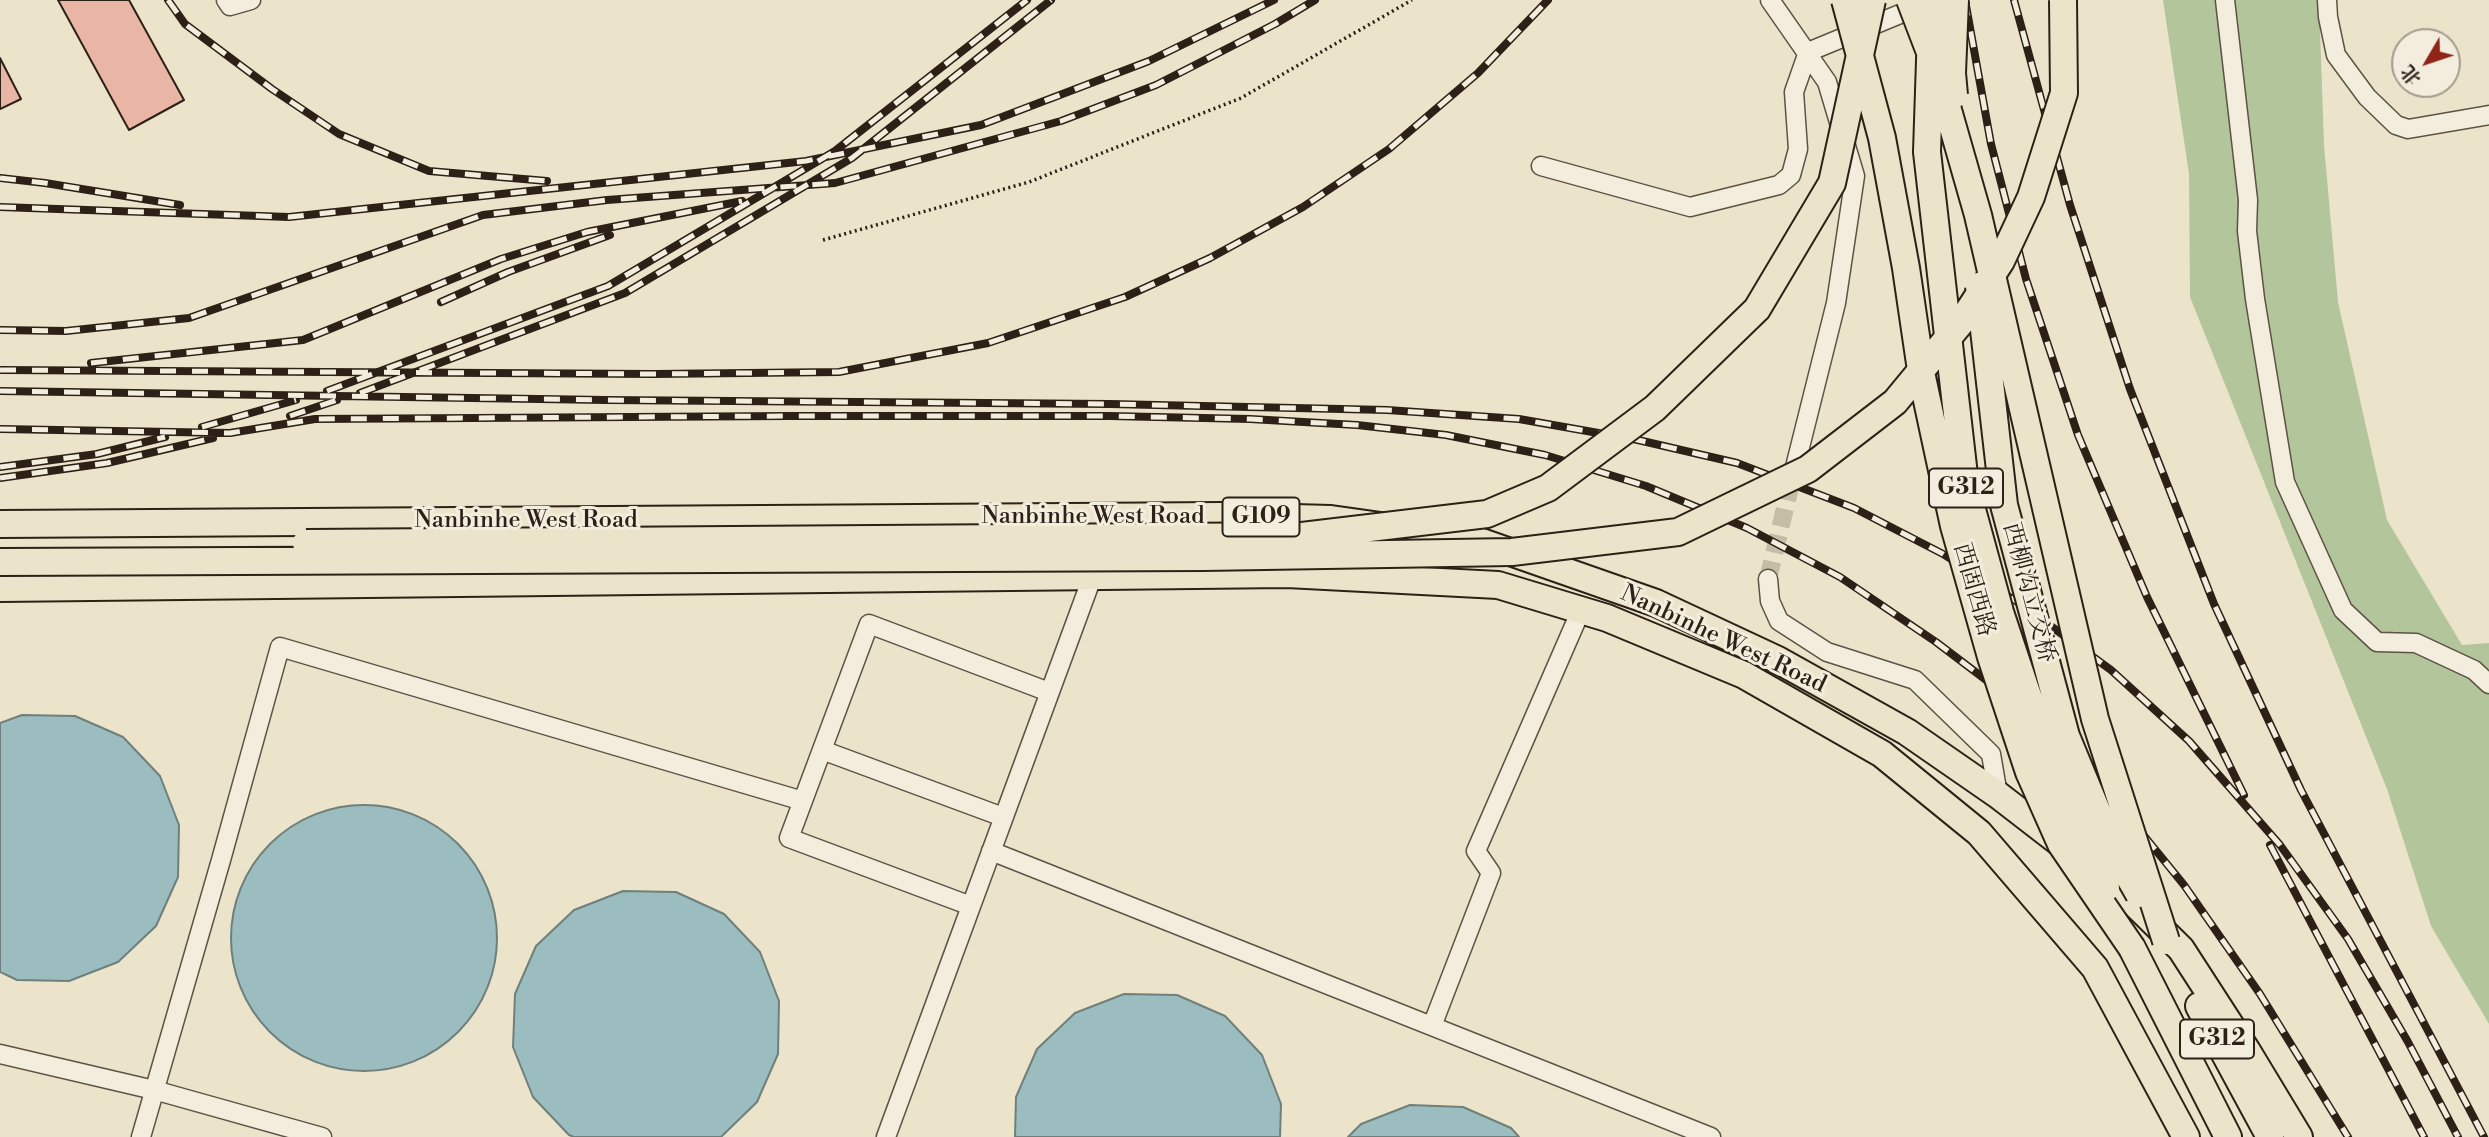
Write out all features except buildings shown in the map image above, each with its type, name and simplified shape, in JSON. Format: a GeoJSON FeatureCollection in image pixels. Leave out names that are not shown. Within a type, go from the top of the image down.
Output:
{"type":"FeatureCollection","features":[{"type":"Feature","properties":{"kind":"highway","name":"西固西路"},"geometry":{"type":"LineString","coordinates":[[1845,0],[1882,138],[1906,268],[1922,377],[1954,526],[1992,657],[2029,772],[2061,844],[2132,948]]}},
{"type":"Feature","properties":{"kind":"highway"},"geometry":{"type":"LineString","coordinates":[[0,545],[1302,536],[1487,514],[1548,488],[1644,416],[1758,309],[1832,183],[1872,0]]}},
{"type":"Feature","properties":{"kind":"highway"},"geometry":{"type":"LineString","coordinates":[[1910,0],[1936,68],[1978,215],[2095,719],[2166,941]]}},
{"type":"Feature","properties":{"kind":"highway","name":"西柳沟立交桥"},"geometry":{"type":"LineString","coordinates":[[1933,0],[1927,152],[1965,484],[2000,612],[2063,794],[2132,948],[2228,1137]]}},
{"type":"Feature","properties":{"kind":"highway","name":"西柳沟立交桥"},"geometry":{"type":"LineString","coordinates":[[1955,0],[1952,73],[2004,505],[2066,736],[2111,845],[2166,941],[2270,1137]]}},
{"type":"Feature","properties":{"kind":"highway"},"geometry":{"type":"LineString","coordinates":[[0,562],[1189,557],[1512,552],[1678,532],[1808,469],[1895,402],[1962,321],[2001,261],[2031,197],[2052,132],[2064,93],[2063,0]]}},
{"type":"Feature","properties":{"kind":"highway","name":"Nanbinhe West Road"},"geometry":{"type":"LineString","coordinates":[[0,524],[1221,516],[1331,519],[1473,539],[1656,603],[1778,660],[1895,725],[1998,795],[2121,890],[2181,949],[2299,1137]]}},
{"type":"Feature","properties":{"kind":"highway","name":"Nanbinhe West Road"},"geometry":{"type":"LineString","coordinates":[[0,588],[1287,574],[1497,585],[1607,618],[1744,675],[1882,754],[1979,833],[2095,968],[2186,1137]]}},
{"type":"Feature","properties":{"kind":"street"},"geometry":{"type":"LineString","coordinates":[[226,0],[230,6],[251,0]]}},
{"type":"Feature","properties":{"kind":"street"},"geometry":{"type":"LineString","coordinates":[[1770,0],[1827,82],[1855,176],[1836,303],[1792,479]]}},
{"type":"Feature","properties":{"kind":"street"},"geometry":{"type":"LineString","coordinates":[[1541,166],[1690,206],[1779,185],[1791,175],[1798,149],[1794,92],[1808,52],[1933,0]]}},
{"type":"Feature","properties":{"kind":"street"},"geometry":{"type":"LineString","coordinates":[[2225,0],[2248,200],[2247,231],[2253,285],[2286,482],[2343,610],[2377,642],[2416,643],[2474,670],[2489,684]]}},
{"type":"Feature","properties":{"kind":"street"},"geometry":{"type":"LineString","coordinates":[[2327,0],[2336,55],[2367,97],[2396,125],[2408,129],[2489,115]]}},
{"type":"Feature","properties":{"kind":"street"},"geometry":{"type":"LineString","coordinates":[[886,1137],[1093,576]]}},
{"type":"Feature","properties":{"kind":"street"},"geometry":{"type":"LineString","coordinates":[[1768,579],[1770,601],[1780,621],[1826,652],[1915,680],[1991,754],[1998,795]]}},
{"type":"Feature","properties":{"kind":"street"},"geometry":{"type":"LineString","coordinates":[[1432,1026],[1491,873],[1476,851],[1581,610]]}},
{"type":"Feature","properties":{"kind":"street"},"geometry":{"type":"LineString","coordinates":[[971,906],[789,838],[869,624],[1049,692]]}},
{"type":"Feature","properties":{"kind":"street"},"geometry":{"type":"LineString","coordinates":[[141,1137],[222,860],[280,647],[803,802]]}},
{"type":"Feature","properties":{"kind":"street"},"geometry":{"type":"LineString","coordinates":[[822,750],[1003,817]]}},
{"type":"Feature","properties":{"kind":"street"},"geometry":{"type":"LineString","coordinates":[[991,851],[1711,1137]]}},
{"type":"Feature","properties":{"kind":"street"},"geometry":{"type":"LineString","coordinates":[[0,1054],[154,1090],[322,1137]]}},
{"type":"Feature","properties":{"kind":"path"},"geometry":{"type":"LineString","coordinates":[[823,240],[1029,182],[1228,103],[1412,0]]}},
{"type":"Feature","properties":{"kind":"green space"},"geometry":{"type":"Polygon","coordinates":[[[2163,0],[2319,0],[2324,145],[2338,302],[2387,520],[2462,645],[2489,643],[2489,1024],[2431,926],[2387,789],[2190,297],[2189,174],[2163,0]]]}},
{"type":"Feature","properties":{"kind":"water"},"geometry":{"type":"Polygon","coordinates":[[[22,715],[75,716],[123,737],[160,776],[179,825],[178,877],[156,926],[118,962],[69,981],[17,980],[0,972],[0,723],[22,715]]]}},
{"type":"Feature","properties":{"kind":"water"},"geometry":{"type":"Polygon","coordinates":[[[351,805],[377,805],[403,810],[427,820],[449,835],[467,853],[482,875],[492,899],[497,938],[492,977],[482,1001],[467,1023],[449,1041],[427,1056],[403,1066],[377,1071],[351,1071],[325,1066],[301,1056],[279,1041],[261,1023],[246,1001],[236,977],[231,951],[231,925],[236,899],[246,875],[261,853],[279,835],[301,820],[325,810],[351,805]]]}},
{"type":"Feature","properties":{"kind":"water"},"geometry":{"type":"Polygon","coordinates":[[[623,891],[676,892],[724,914],[760,952],[779,1001],[778,1054],[757,1102],[721,1137],[569,1135],[533,1097],[513,1047],[515,994],[536,946],[574,910],[623,891]]]}},
{"type":"Feature","properties":{"kind":"water"},"geometry":{"type":"Polygon","coordinates":[[[1124,994],[1177,995],[1225,1016],[1262,1055],[1281,1104],[1280,1137],[1015,1137],[1016,1097],[1037,1049],[1075,1013],[1124,994]]]}},
{"type":"Feature","properties":{"kind":"water"},"geometry":{"type":"Polygon","coordinates":[[[1410,1105],[1463,1107],[1511,1128],[1519,1137],[1348,1137],[1361,1124],[1410,1105]]]}},
{"type":"Feature","properties":{"kind":"tunnel"},"geometry":{"type":"LineString","coordinates":[[1768,579],[1792,479]]}},
{"type":"Feature","properties":{"kind":"railway"},"geometry":{"type":"LineString","coordinates":[[168,0],[185,24],[272,89],[339,134],[429,171],[547,181]]}},
{"type":"Feature","properties":{"kind":"railway"},"geometry":{"type":"LineString","coordinates":[[327,391],[608,286],[835,151],[1027,0]]}},
{"type":"Feature","properties":{"kind":"railway"},"geometry":{"type":"LineString","coordinates":[[360,393],[625,293],[852,158],[1051,0]]}},
{"type":"Feature","properties":{"kind":"railway"},"geometry":{"type":"LineString","coordinates":[[0,207],[289,217],[806,161],[981,125],[1149,61],[1274,0]]}},
{"type":"Feature","properties":{"kind":"railway"},"geometry":{"type":"LineString","coordinates":[[0,330],[66,331],[189,318],[483,215],[607,200],[835,183],[1061,121],[1156,85],[1275,24],[1315,0]]}},
{"type":"Feature","properties":{"kind":"railway"},"geometry":{"type":"LineString","coordinates":[[0,370],[654,374],[839,372],[988,343],[1125,297],[1210,258],[1303,207],[1389,149],[1478,73],[1548,0]]}},
{"type":"Feature","properties":{"kind":"railway"},"geometry":{"type":"LineString","coordinates":[[1965,0],[1991,144],[2026,279],[2078,435],[2147,597],[2244,795]]}},
{"type":"Feature","properties":{"kind":"railway"},"geometry":{"type":"LineString","coordinates":[[2014,0],[2070,205],[2130,389],[2214,604],[2301,790],[2484,1137]]}},
{"type":"Feature","properties":{"kind":"railway"},"geometry":{"type":"LineString","coordinates":[[0,178],[180,205]]}},
{"type":"Feature","properties":{"kind":"railway"},"geometry":{"type":"LineString","coordinates":[[91,363],[303,340],[501,259],[587,232],[742,201]]}},
{"type":"Feature","properties":{"kind":"railway"},"geometry":{"type":"LineString","coordinates":[[441,302],[508,272],[610,235]]}},
{"type":"Feature","properties":{"kind":"railway"},"geometry":{"type":"LineString","coordinates":[[0,391],[1110,404],[1387,410],[1519,419],[1638,440],[1737,463],[1854,508],[1943,554],[2022,605],[2111,670],[2189,741],[2280,845],[2348,939],[2408,1042],[2458,1137]]}},
{"type":"Feature","properties":{"kind":"railway"},"geometry":{"type":"LineString","coordinates":[[202,427],[296,400]]}},
{"type":"Feature","properties":{"kind":"railway"},"geometry":{"type":"LineString","coordinates":[[290,416],[337,400]]}},
{"type":"Feature","properties":{"kind":"railway"},"geometry":{"type":"LineString","coordinates":[[0,429],[230,433],[315,419],[1109,416],[1250,419],[1357,425],[1446,435],[1545,455],[1646,486],[1747,528],[1840,577],[1936,642],[2023,708],[2110,794],[2184,885],[2260,994],[2348,1137]]}},
{"type":"Feature","properties":{"kind":"railway"},"geometry":{"type":"LineString","coordinates":[[0,467],[97,454],[165,437]]}},
{"type":"Feature","properties":{"kind":"railway"},"geometry":{"type":"LineString","coordinates":[[0,478],[107,463],[213,438]]}},
{"type":"Feature","properties":{"kind":"railway"},"geometry":{"type":"LineString","coordinates":[[2270,845],[2424,1137]]}}]}
